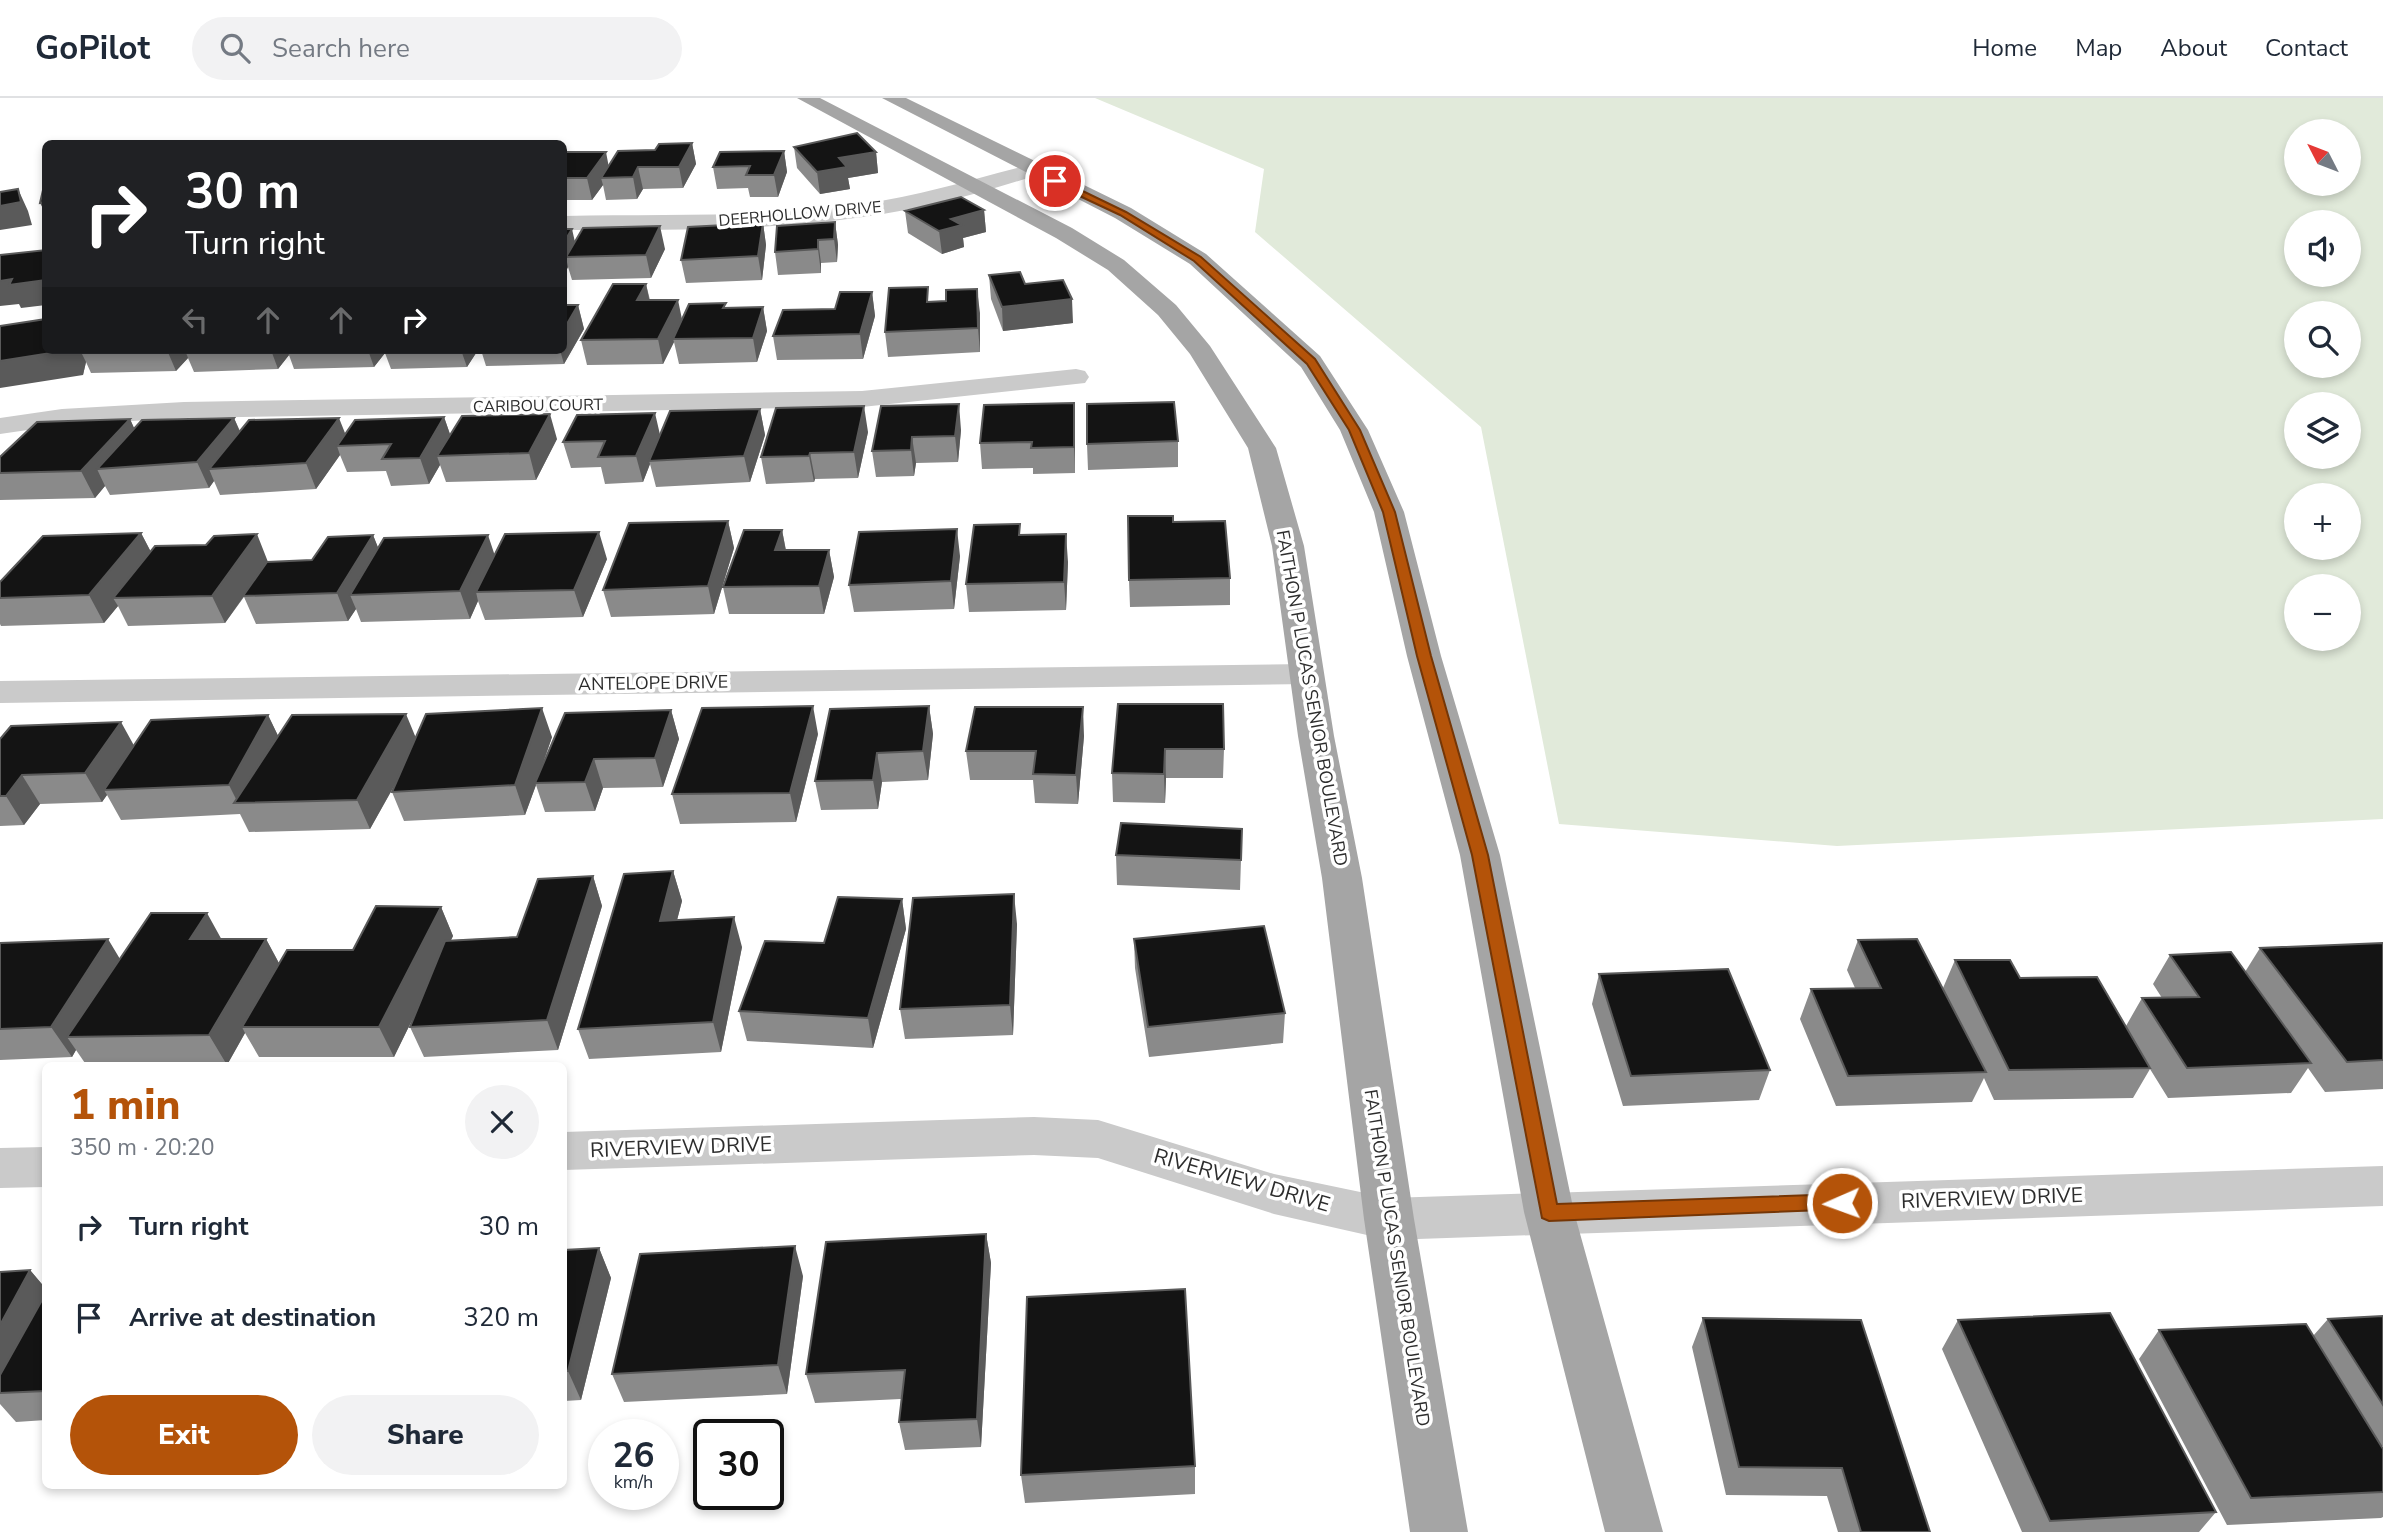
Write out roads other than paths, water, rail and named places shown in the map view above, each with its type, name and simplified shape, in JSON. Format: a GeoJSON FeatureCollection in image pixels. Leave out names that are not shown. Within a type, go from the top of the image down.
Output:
{"type":"FeatureCollection","features":[{"type":"Feature","properties":{"kind":"main road","name":"FAITHON P LUCAS SENIOR BOULEVARD"},"geometry":{"type":"LineString","coordinates":[[806,98],[1064,233],[1116,265],[1167,310],[1224,385],[1262,448],[1288,546],[1342,878],[1389,1219],[1439,1532]]}},
{"type":"Feature","properties":{"kind":"main road"},"geometry":{"type":"LineString","coordinates":[[891,98],[1123,214],[1198,259],[1311,362],[1354,430],[1389,512],[1424,656],[1480,855],[1549,1212],[1634,1532]]}},
{"type":"Feature","properties":{"kind":"street","name":"DEERHOLLOW DRIVE"},"geometry":{"type":"LineString","coordinates":[[567,223],[773,219],[862,211],[977,187],[1032,170]]}},
{"type":"Feature","properties":{"kind":"street","name":"CARIBOU COURT"},"geometry":{"type":"LineString","coordinates":[[0,426],[62,417],[184,410],[862,400],[1076,377]]}},
{"type":"Feature","properties":{"kind":"street","name":"ANTELOPE DRIVE"},"geometry":{"type":"LineString","coordinates":[[0,692],[1307,674]]}},
{"type":"Feature","properties":{"kind":"street","name":"RIVERVIEW DRIVE"},"geometry":{"type":"LineString","coordinates":[[567,1151],[1034,1136],[1098,1139],[1274,1194],[1389,1219],[2383,1186]]}},
{"type":"Feature","properties":{"kind":"street"},"geometry":{"type":"LineString","coordinates":[[0,1168],[42,1167]]}}]}
